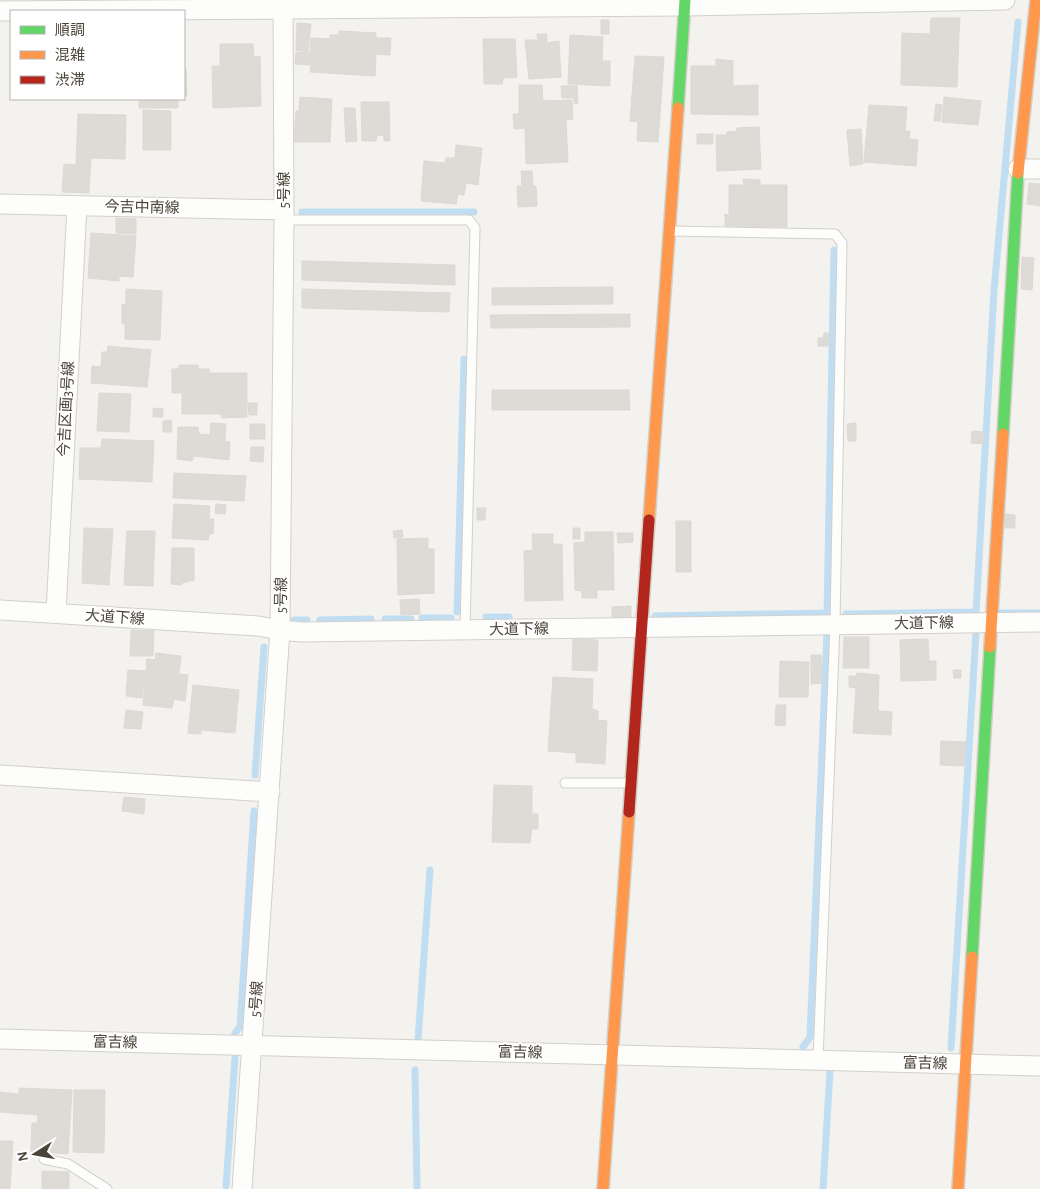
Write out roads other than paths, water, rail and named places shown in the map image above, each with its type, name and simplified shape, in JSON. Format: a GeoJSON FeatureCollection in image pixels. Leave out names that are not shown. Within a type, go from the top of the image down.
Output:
{"type":"FeatureCollection","features":[{"type":"Feature","properties":{"kind":"street"},"geometry":{"type":"LineString","coordinates":[[40,10],[283,4],[1005,0]]}},
{"type":"Feature","properties":{"kind":"street"},"geometry":{"type":"LineString","coordinates":[[958,1189],[1018,169],[1036,0]]}},
{"type":"Feature","properties":{"kind":"street"},"geometry":{"type":"LineString","coordinates":[[603,1189],[614,1055],[685,3]]}},
{"type":"Feature","properties":{"kind":"street","name":"5号線"},"geometry":{"type":"LineString","coordinates":[[242,1189],[280,630],[284,215],[283,4]]}},
{"type":"Feature","properties":{"kind":"street"},"geometry":{"type":"LineString","coordinates":[[1018,169],[1040,169]]}},
{"type":"Feature","properties":{"kind":"street","name":"今吉中南線"},"geometry":{"type":"LineString","coordinates":[[0,204],[284,215]]}},
{"type":"Feature","properties":{"kind":"street","name":"今吉区画3号線"},"geometry":{"type":"LineString","coordinates":[[56,613],[77,206]]}},
{"type":"Feature","properties":{"kind":"street","name":"大道下線"},"geometry":{"type":"LineString","coordinates":[[0,610],[258,626],[302,632],[1040,622]]}},
{"type":"Feature","properties":{"kind":"street"},"geometry":{"type":"LineString","coordinates":[[0,774],[270,792]]}},
{"type":"Feature","properties":{"kind":"street","name":"富吉線"},"geometry":{"type":"LineString","coordinates":[[0,1039],[1040,1066]]}},
{"type":"Feature","properties":{"kind":"lane"},"geometry":{"type":"LineString","coordinates":[[284,215],[469,220],[475,228],[464,629]]}},
{"type":"Feature","properties":{"kind":"lane"},"geometry":{"type":"LineString","coordinates":[[670,231],[835,234],[842,243],[834,625],[818,1060]]}},
{"type":"Feature","properties":{"kind":"lane"},"geometry":{"type":"LineString","coordinates":[[565,783],[632,784]]}},
{"type":"Feature","properties":{"kind":"lane"},"geometry":{"type":"LineString","coordinates":[[44,1159],[68,1164],[106,1189]]}},
{"type":"Feature","properties":{"kind":"waterway"},"geometry":{"type":"LineString","coordinates":[[846,614],[976,612],[994,291],[1018,22]]}},
{"type":"Feature","properties":{"kind":"waterway"},"geometry":{"type":"LineString","coordinates":[[302,212],[474,212]]}},
{"type":"Feature","properties":{"kind":"waterway"},"geometry":{"type":"LineString","coordinates":[[655,616],[827,613],[834,250]]}},
{"type":"Feature","properties":{"kind":"waterway"},"geometry":{"type":"LineString","coordinates":[[457,612],[464,359]]}},
{"type":"Feature","properties":{"kind":"waterway"},"geometry":{"type":"LineString","coordinates":[[1001,613],[1040,613]]}},
{"type":"Feature","properties":{"kind":"waterway"},"geometry":{"type":"LineString","coordinates":[[486,617],[509,617]]}},
{"type":"Feature","properties":{"kind":"waterway"},"geometry":{"type":"LineString","coordinates":[[422,618],[451,618]]}},
{"type":"Feature","properties":{"kind":"waterway"},"geometry":{"type":"LineString","coordinates":[[320,620],[371,619]]}},
{"type":"Feature","properties":{"kind":"waterway"},"geometry":{"type":"LineString","coordinates":[[385,619],[411,619]]}},
{"type":"Feature","properties":{"kind":"waterway"},"geometry":{"type":"LineString","coordinates":[[294,620],[307,620]]}},
{"type":"Feature","properties":{"kind":"waterway"},"geometry":{"type":"LineString","coordinates":[[803,1047],[810,1037],[827,633]]}},
{"type":"Feature","properties":{"kind":"waterway"},"geometry":{"type":"LineString","coordinates":[[951,1048],[976,633]]}},
{"type":"Feature","properties":{"kind":"waterway"},"geometry":{"type":"LineString","coordinates":[[255,775],[264,647]]}},
{"type":"Feature","properties":{"kind":"waterway"},"geometry":{"type":"LineString","coordinates":[[235,1033],[240,1027],[254,811]]}},
{"type":"Feature","properties":{"kind":"waterway"},"geometry":{"type":"LineString","coordinates":[[418,1040],[430,870]]}},
{"type":"Feature","properties":{"kind":"waterway"},"geometry":{"type":"LineString","coordinates":[[226,1186],[235,1058]]}},
{"type":"Feature","properties":{"kind":"waterway"},"geometry":{"type":"LineString","coordinates":[[415,1070],[417,1189]]}},
{"type":"Feature","properties":{"kind":"waterway"},"geometry":{"type":"LineString","coordinates":[[823,1189],[830,1071]]}}]}
